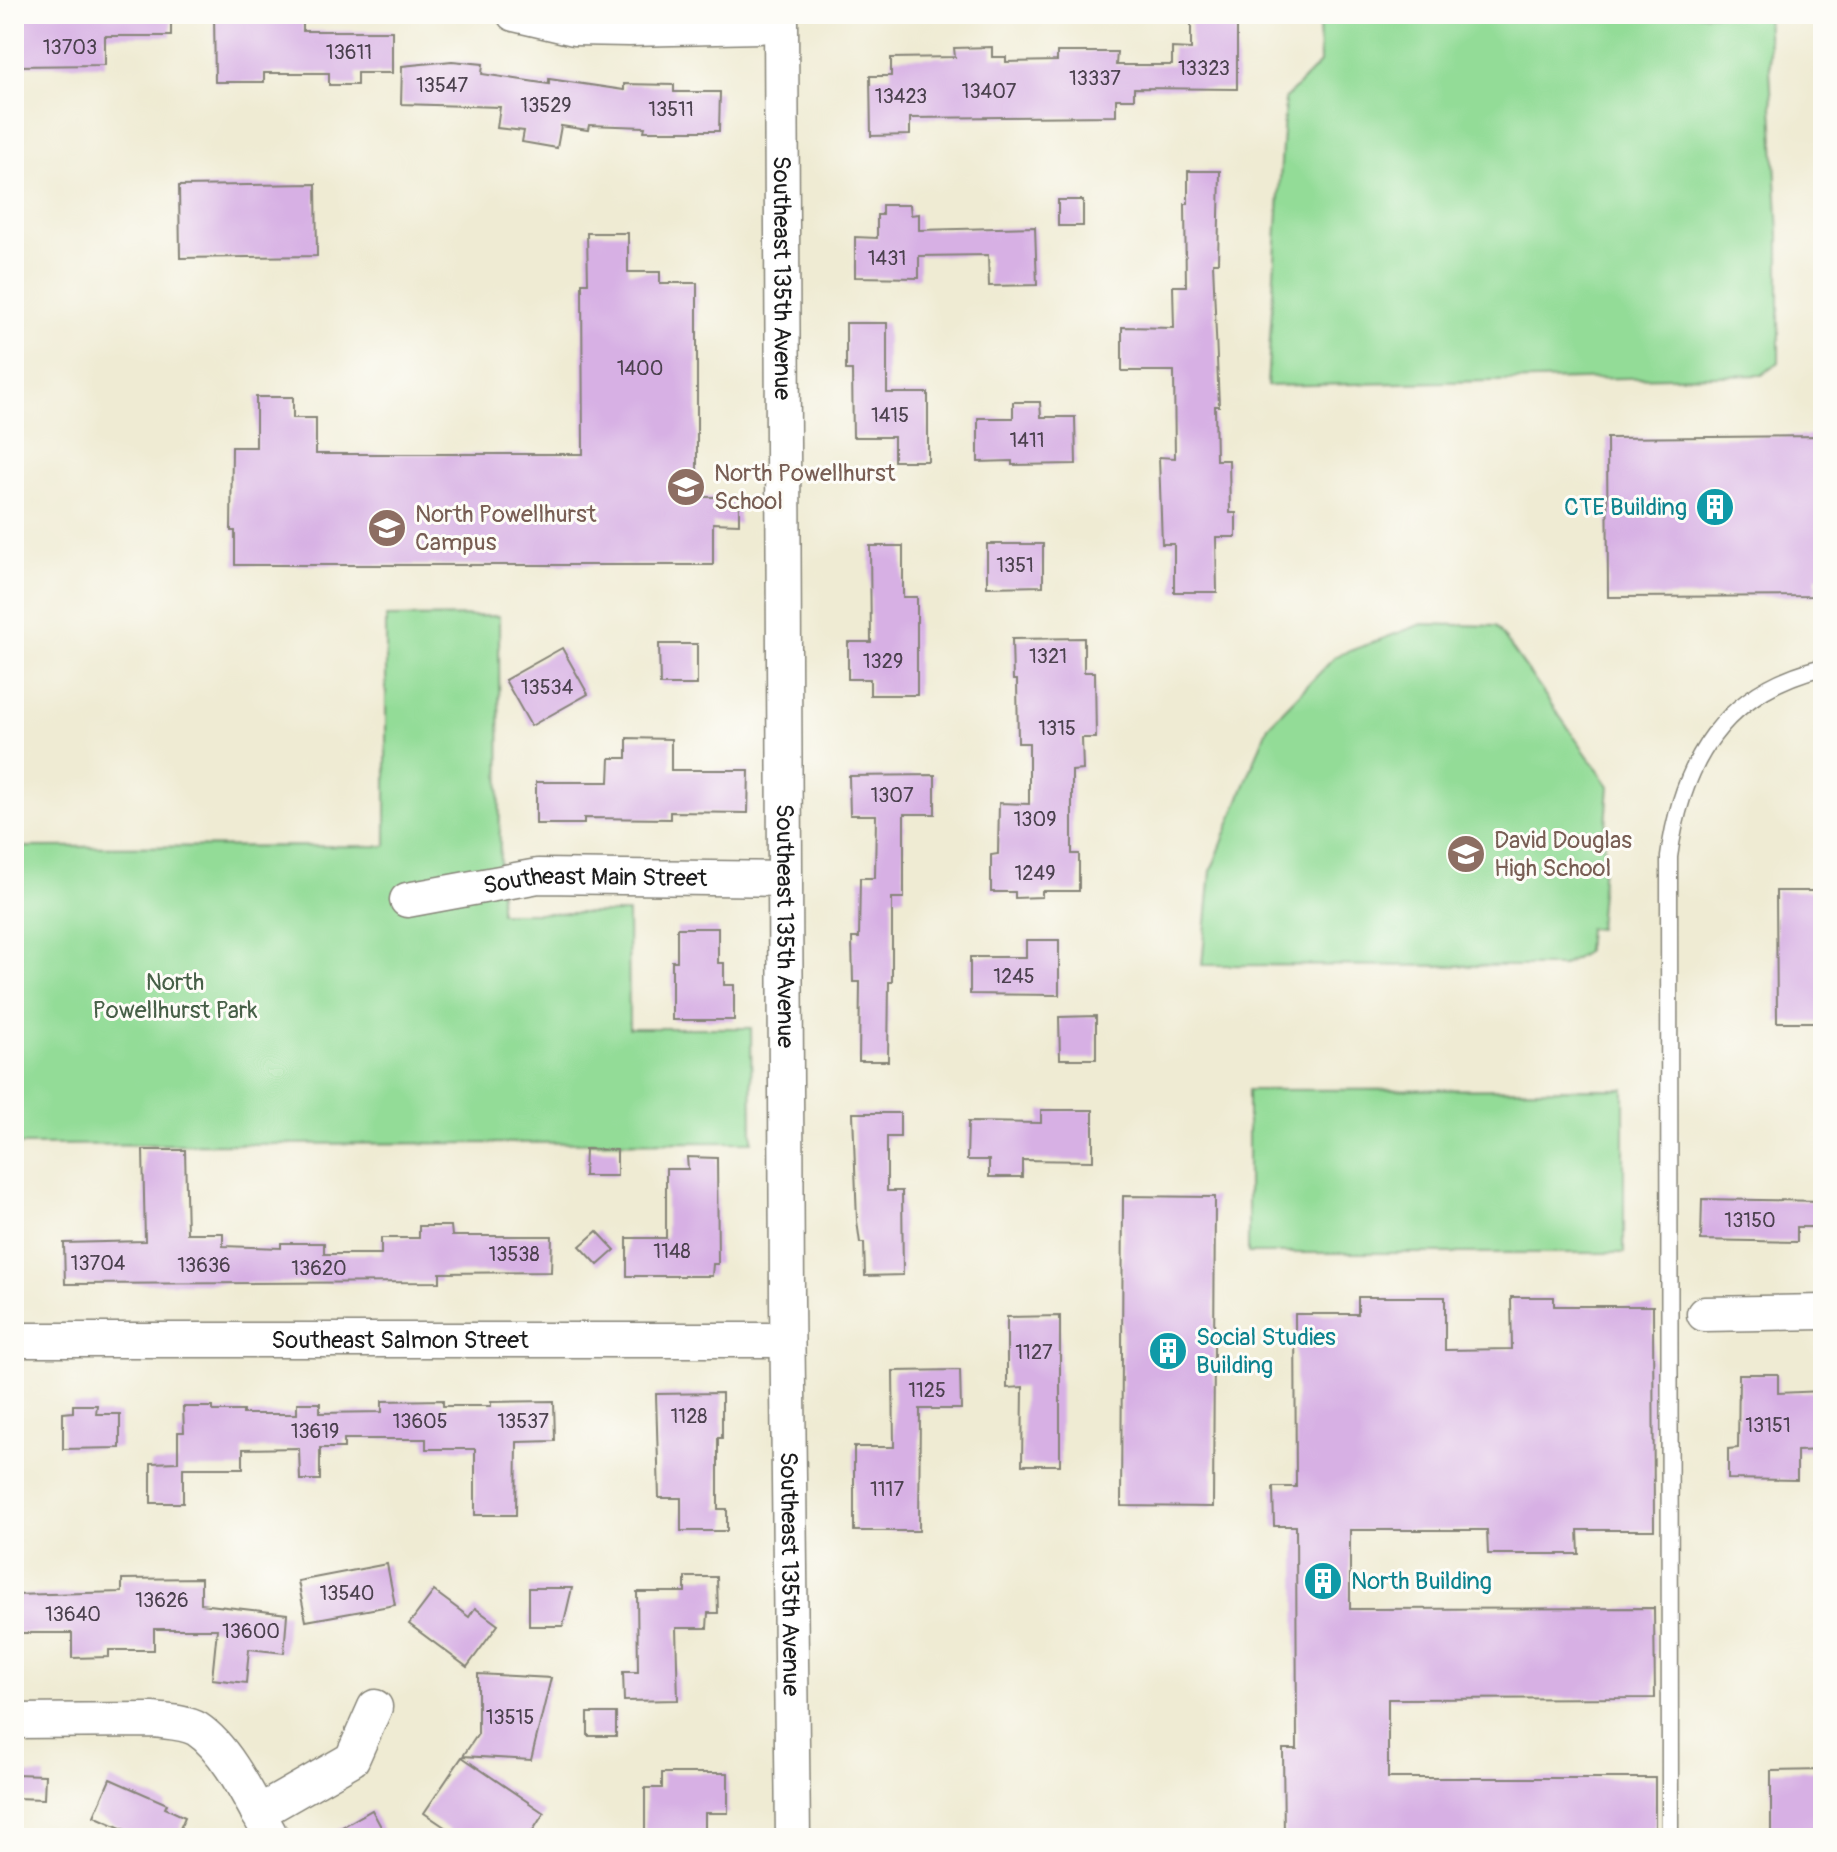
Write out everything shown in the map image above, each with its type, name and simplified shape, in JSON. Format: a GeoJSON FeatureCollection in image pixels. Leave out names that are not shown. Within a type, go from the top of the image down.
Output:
{"type":"FeatureCollection","features":[{"type":"Feature","properties":{"kind":"street"},"geometry":{"type":"LineString","coordinates":[[514,14],[574,28],[629,29],[760,26],[781,14]]}},
{"type":"Feature","properties":{"kind":"street","name":"Southeast 135th Avenue"},"geometry":{"type":"LineString","coordinates":[[781,14],[787,1340],[793,1838]]}},
{"type":"Feature","properties":{"kind":"street","name":"Southeast Main Street"},"geometry":{"type":"LineString","coordinates":[[407,900],[538,876],[785,879]]}},
{"type":"Feature","properties":{"kind":"street"},"geometry":{"type":"LineString","coordinates":[[1704,1314],[1823,1312]]}},
{"type":"Feature","properties":{"kind":"street","name":"Southeast Salmon Street"},"geometry":{"type":"LineString","coordinates":[[14,1340],[787,1340]]}},
{"type":"Feature","properties":{"kind":"street"},"geometry":{"type":"LineString","coordinates":[[14,1721],[154,1720],[196,1728],[216,1747],[265,1826],[352,1759],[375,1707]]}},
{"type":"Feature","properties":{"kind":"lane"},"geometry":{"type":"LineString","coordinates":[[1670,1838],[1669,857],[1674,816],[1688,776],[1711,737],[1745,703],[1791,675],[1823,667]]}},
{"type":"Feature","properties":{"kind":"green space"},"geometry":{"type":"Polygon","coordinates":[[[1319,14],[1767,14],[1779,235],[1779,362],[1762,375],[1267,386],[1285,99],[1320,63],[1319,14]]]}},
{"type":"Feature","properties":{"kind":"green space","name":"North Powellhurst Park"},"geometry":{"type":"Polygon","coordinates":[[[499,616],[500,913],[628,913],[629,1028],[751,1028],[752,1142],[14,1145],[14,847],[386,846],[386,617],[499,616]]]}},
{"type":"Feature","properties":{"kind":"green space"},"geometry":{"type":"Polygon","coordinates":[[[1422,624],[1496,626],[1609,786],[1598,929],[1588,928],[1586,952],[1563,966],[1202,965],[1211,871],[1268,726],[1336,656],[1422,624]]]}},
{"type":"Feature","properties":{"kind":"green space"},"geometry":{"type":"Polygon","coordinates":[[[1624,1089],[1624,1253],[1248,1253],[1248,1090],[1624,1089]]]}},
{"type":"Feature","properties":{"kind":"building"},"geometry":{"type":"Polygon","coordinates":[[[14,14],[171,14],[171,36],[105,36],[105,65],[14,66],[14,14]]]}},
{"type":"Feature","properties":{"kind":"building"},"geometry":{"type":"Polygon","coordinates":[[[214,14],[303,14],[303,31],[392,31],[392,73],[357,73],[357,85],[329,85],[329,73],[264,73],[264,82],[215,82],[214,14]]]}},
{"type":"Feature","properties":{"kind":"building"},"geometry":{"type":"Polygon","coordinates":[[[1191,14],[1237,14],[1237,89],[1134,88],[1134,99],[1116,99],[1116,116],[910,118],[910,135],[871,136],[870,76],[891,76],[891,58],[955,57],[954,48],[992,47],[992,57],[1006,57],[1006,62],[1057,61],[1057,52],[1117,52],[1116,65],[1172,65],[1172,48],[1191,49],[1191,14]]]}},
{"type":"Feature","properties":{"kind":"building"},"geometry":{"type":"Polygon","coordinates":[[[452,61],[483,64],[482,74],[549,84],[549,79],[624,90],[624,84],[674,85],[674,92],[720,92],[719,131],[644,131],[645,127],[589,125],[588,130],[561,126],[557,148],[522,142],[524,131],[497,128],[500,107],[401,104],[402,66],[452,61]]]}},
{"type":"Feature","properties":{"kind":"building"},"geometry":{"type":"Polygon","coordinates":[[[1188,171],[1220,171],[1218,263],[1213,263],[1219,406],[1215,406],[1216,460],[1229,460],[1230,513],[1236,513],[1236,537],[1216,537],[1217,592],[1174,592],[1174,544],[1162,544],[1159,457],[1175,458],[1174,371],[1122,371],[1122,327],[1174,328],[1173,286],[1186,286],[1185,204],[1188,204],[1188,171]]]}},
{"type":"Feature","properties":{"kind":"building"},"geometry":{"type":"Polygon","coordinates":[[[316,184],[317,256],[180,258],[179,186],[316,184]]]}},
{"type":"Feature","properties":{"kind":"building"},"geometry":{"type":"Polygon","coordinates":[[[1058,200],[1083,200],[1083,226],[1058,226],[1058,200]]]}},
{"type":"Feature","properties":{"kind":"building"},"geometry":{"type":"Polygon","coordinates":[[[882,205],[910,205],[911,215],[919,214],[919,230],[1035,227],[1037,285],[989,286],[988,255],[919,256],[919,278],[855,277],[855,237],[877,238],[877,215],[882,215],[882,205]]]}},
{"type":"Feature","properties":{"kind":"building"},"geometry":{"type":"Polygon","coordinates":[[[587,233],[628,233],[628,272],[660,272],[660,283],[697,283],[697,497],[739,497],[739,524],[713,523],[713,565],[235,565],[235,531],[231,531],[232,447],[256,447],[256,397],[293,397],[293,418],[316,418],[316,454],[583,454],[582,283],[588,283],[587,233]]]}},
{"type":"Feature","properties":{"kind":"building"},"geometry":{"type":"Polygon","coordinates":[[[846,323],[887,323],[887,393],[928,393],[928,461],[894,461],[894,437],[853,437],[852,370],[846,370],[846,323]]]}},
{"type":"Feature","properties":{"kind":"building"},"geometry":{"type":"Polygon","coordinates":[[[1013,402],[1040,402],[1041,417],[1075,417],[1076,464],[978,462],[978,418],[1013,418],[1013,402]]]}},
{"type":"Feature","properties":{"kind":"building","name":"CTE Building"},"geometry":{"type":"Polygon","coordinates":[[[1823,436],[1823,577],[1816,577],[1816,596],[1608,597],[1607,438],[1823,436]]]}},
{"type":"Feature","properties":{"kind":"building"},"geometry":{"type":"Polygon","coordinates":[[[987,544],[1043,544],[1043,586],[987,587],[987,544]]]}},
{"type":"Feature","properties":{"kind":"building"},"geometry":{"type":"Polygon","coordinates":[[[870,546],[903,546],[903,597],[917,597],[917,695],[870,695],[870,679],[848,679],[848,642],[871,642],[870,546]]]}},
{"type":"Feature","properties":{"kind":"building"},"geometry":{"type":"Polygon","coordinates":[[[1084,638],[1084,672],[1095,672],[1096,738],[1082,738],[1083,770],[1072,771],[1072,854],[1079,854],[1079,891],[1042,891],[1042,897],[1015,898],[1015,892],[991,892],[991,855],[998,854],[999,803],[1029,804],[1029,743],[1018,743],[1017,680],[1013,680],[1012,639],[1084,638]]]}},
{"type":"Feature","properties":{"kind":"building"},"geometry":{"type":"Polygon","coordinates":[[[659,644],[697,644],[697,685],[660,685],[659,644]]]}},
{"type":"Feature","properties":{"kind":"building"},"geometry":{"type":"Polygon","coordinates":[[[562,648],[588,694],[531,726],[505,680],[562,648]]]}},
{"type":"Feature","properties":{"kind":"building"},"geometry":{"type":"Polygon","coordinates":[[[627,738],[671,739],[671,770],[749,770],[748,813],[670,812],[670,819],[584,818],[584,824],[536,824],[536,782],[609,782],[610,758],[627,758],[627,738]]]}},
{"type":"Feature","properties":{"kind":"building"},"geometry":{"type":"Polygon","coordinates":[[[935,775],[935,814],[904,814],[904,898],[892,898],[888,1061],[859,1061],[860,982],[853,982],[852,938],[859,938],[860,878],[875,878],[876,815],[850,815],[849,776],[935,775]]]}},
{"type":"Feature","properties":{"kind":"building"},"geometry":{"type":"Polygon","coordinates":[[[1776,891],[1823,891],[1823,1022],[1777,1022],[1776,891]]]}},
{"type":"Feature","properties":{"kind":"building"},"geometry":{"type":"Polygon","coordinates":[[[677,928],[718,928],[718,963],[724,963],[724,985],[734,985],[734,1020],[672,1020],[672,961],[677,961],[677,928]]]}},
{"type":"Feature","properties":{"kind":"building"},"geometry":{"type":"Polygon","coordinates":[[[1026,940],[1059,940],[1059,995],[970,994],[970,957],[1026,957],[1026,940]]]}},
{"type":"Feature","properties":{"kind":"building"},"geometry":{"type":"Polygon","coordinates":[[[1096,1016],[1096,1059],[1060,1059],[1059,1017],[1096,1016]]]}},
{"type":"Feature","properties":{"kind":"building"},"geometry":{"type":"Polygon","coordinates":[[[1041,1110],[1093,1110],[1093,1161],[1022,1160],[1022,1177],[989,1177],[989,1160],[967,1160],[968,1122],[1041,1123],[1041,1110]]]}},
{"type":"Feature","properties":{"kind":"building"},"geometry":{"type":"Polygon","coordinates":[[[853,1113],[900,1113],[900,1137],[887,1137],[887,1191],[902,1191],[903,1275],[865,1276],[864,1243],[860,1243],[857,1221],[853,1113]]]}},
{"type":"Feature","properties":{"kind":"building"},"geometry":{"type":"Polygon","coordinates":[[[585,1149],[617,1150],[617,1176],[584,1176],[585,1149]]]}},
{"type":"Feature","properties":{"kind":"building"},"geometry":{"type":"Polygon","coordinates":[[[143,1150],[185,1150],[187,1233],[223,1233],[223,1246],[281,1248],[281,1243],[324,1243],[324,1254],[381,1254],[381,1238],[419,1238],[419,1226],[451,1226],[452,1236],[552,1236],[551,1272],[440,1273],[440,1282],[65,1284],[64,1243],[145,1241],[143,1150]]]}},
{"type":"Feature","properties":{"kind":"building"},"geometry":{"type":"Polygon","coordinates":[[[687,1157],[717,1158],[718,1264],[713,1264],[712,1276],[627,1276],[627,1238],[666,1238],[666,1169],[688,1169],[687,1157]]]}},
{"type":"Feature","properties":{"kind":"building","name":"Social Studies Building"},"geometry":{"type":"Polygon","coordinates":[[[1123,1196],[1215,1197],[1213,1507],[1121,1506],[1123,1196]]]}},
{"type":"Feature","properties":{"kind":"building"},"geometry":{"type":"Polygon","coordinates":[[[1702,1199],[1823,1201],[1823,1227],[1797,1227],[1797,1242],[1701,1240],[1702,1199]]]}},
{"type":"Feature","properties":{"kind":"building"},"geometry":{"type":"Polygon","coordinates":[[[597,1231],[615,1250],[598,1265],[580,1246],[597,1231]]]}},
{"type":"Feature","properties":{"kind":"building","name":"North Building"},"geometry":{"type":"Polygon","coordinates":[[[1358,1297],[1445,1297],[1445,1350],[1512,1349],[1511,1297],[1554,1297],[1554,1306],[1653,1306],[1654,1530],[1578,1530],[1579,1554],[1488,1554],[1487,1530],[1350,1530],[1350,1609],[1654,1608],[1655,1698],[1388,1699],[1388,1778],[1655,1778],[1655,1838],[1284,1838],[1283,1749],[1297,1749],[1296,1526],[1274,1526],[1273,1487],[1296,1487],[1295,1314],[1358,1314],[1358,1297]]]}},
{"type":"Feature","properties":{"kind":"building"},"geometry":{"type":"Polygon","coordinates":[[[1060,1316],[1060,1465],[1022,1465],[1023,1387],[1007,1388],[1007,1317],[1060,1316]]]}},
{"type":"Feature","properties":{"kind":"building"},"geometry":{"type":"Polygon","coordinates":[[[960,1370],[961,1409],[920,1409],[919,1531],[854,1531],[854,1447],[894,1447],[893,1371],[960,1370]]]}},
{"type":"Feature","properties":{"kind":"building"},"geometry":{"type":"Polygon","coordinates":[[[1739,1374],[1778,1374],[1778,1393],[1823,1391],[1823,1450],[1797,1451],[1797,1480],[1728,1479],[1728,1449],[1738,1448],[1739,1374]]]}},
{"type":"Feature","properties":{"kind":"building"},"geometry":{"type":"Polygon","coordinates":[[[722,1393],[722,1438],[718,1438],[718,1509],[727,1509],[727,1531],[681,1531],[681,1498],[659,1498],[656,1394],[722,1393]]]}},
{"type":"Feature","properties":{"kind":"building"},"geometry":{"type":"Polygon","coordinates":[[[443,1400],[443,1406],[554,1401],[555,1441],[517,1442],[516,1515],[475,1515],[475,1449],[426,1449],[426,1439],[344,1439],[344,1448],[320,1448],[320,1480],[300,1480],[299,1448],[243,1449],[243,1468],[183,1468],[183,1503],[151,1503],[151,1463],[178,1462],[178,1432],[184,1432],[183,1407],[213,1407],[213,1411],[243,1411],[243,1414],[297,1414],[297,1403],[320,1403],[320,1413],[382,1412],[382,1401],[443,1400]]]}},
{"type":"Feature","properties":{"kind":"building"},"geometry":{"type":"Polygon","coordinates":[[[73,1405],[97,1405],[96,1414],[120,1414],[120,1448],[63,1449],[63,1413],[73,1412],[73,1405]]]}},
{"type":"Feature","properties":{"kind":"building"},"geometry":{"type":"Polygon","coordinates":[[[387,1564],[395,1605],[306,1621],[298,1581],[387,1564]]]}},
{"type":"Feature","properties":{"kind":"building"},"geometry":{"type":"Polygon","coordinates":[[[685,1577],[717,1577],[718,1613],[708,1613],[707,1628],[676,1628],[678,1700],[624,1701],[623,1672],[638,1672],[637,1592],[685,1592],[685,1577]]]}},
{"type":"Feature","properties":{"kind":"building"},"geometry":{"type":"Polygon","coordinates":[[[201,1578],[201,1604],[287,1614],[284,1653],[249,1649],[246,1683],[212,1679],[217,1629],[154,1629],[154,1650],[109,1650],[109,1657],[72,1658],[72,1633],[14,1633],[14,1595],[122,1592],[122,1579],[201,1578]]]}},
{"type":"Feature","properties":{"kind":"building"},"geometry":{"type":"Polygon","coordinates":[[[529,1588],[572,1588],[563,1626],[529,1626],[529,1588]]]}},
{"type":"Feature","properties":{"kind":"building"},"geometry":{"type":"Polygon","coordinates":[[[434,1591],[469,1617],[475,1608],[498,1625],[467,1667],[409,1624],[434,1591]]]}},
{"type":"Feature","properties":{"kind":"building"},"geometry":{"type":"Polygon","coordinates":[[[478,1674],[551,1678],[531,1760],[463,1756],[478,1734],[478,1674]]]}},
{"type":"Feature","properties":{"kind":"building"},"geometry":{"type":"Polygon","coordinates":[[[588,1713],[616,1713],[616,1736],[588,1736],[588,1713]]]}},
{"type":"Feature","properties":{"kind":"building"},"geometry":{"type":"Polygon","coordinates":[[[462,1757],[544,1813],[528,1838],[461,1838],[424,1813],[462,1757]]]}},
{"type":"Feature","properties":{"kind":"building"},"geometry":{"type":"Polygon","coordinates":[[[1823,1770],[1823,1838],[1771,1838],[1771,1771],[1823,1770]]]}},
{"type":"Feature","properties":{"kind":"building"},"geometry":{"type":"Polygon","coordinates":[[[662,1773],[728,1773],[728,1813],[705,1813],[705,1838],[645,1838],[645,1788],[662,1788],[662,1773]]]}},
{"type":"Feature","properties":{"kind":"building"},"geometry":{"type":"Polygon","coordinates":[[[14,1774],[45,1775],[44,1799],[14,1798],[14,1774]]]}},
{"type":"Feature","properties":{"kind":"building"},"geometry":{"type":"Polygon","coordinates":[[[110,1779],[167,1804],[165,1808],[185,1817],[176,1838],[143,1838],[94,1816],[110,1779]]]}},
{"type":"Feature","properties":{"kind":"building"},"geometry":{"type":"Polygon","coordinates":[[[372,1810],[387,1838],[323,1838],[372,1810]]]}},
{"type":"Feature","properties":{"kind":"place","name":"North Powellhurst School"},"geometry":{"type":"Point","coordinates":[686,487]}},
{"type":"Feature","properties":{"kind":"place","name":"CTE Building"},"geometry":{"type":"Point","coordinates":[1715,507]}},
{"type":"Feature","properties":{"kind":"place","name":"North Powellhurst Campus"},"geometry":{"type":"Point","coordinates":[387,528]}},
{"type":"Feature","properties":{"kind":"place","name":"David Douglas High School"},"geometry":{"type":"Point","coordinates":[1466,854]}},
{"type":"Feature","properties":{"kind":"place","name":"Social Studies Building"},"geometry":{"type":"Point","coordinates":[1168,1351]}},
{"type":"Feature","properties":{"kind":"place","name":"North Building"},"geometry":{"type":"Point","coordinates":[1323,1581]}}]}
